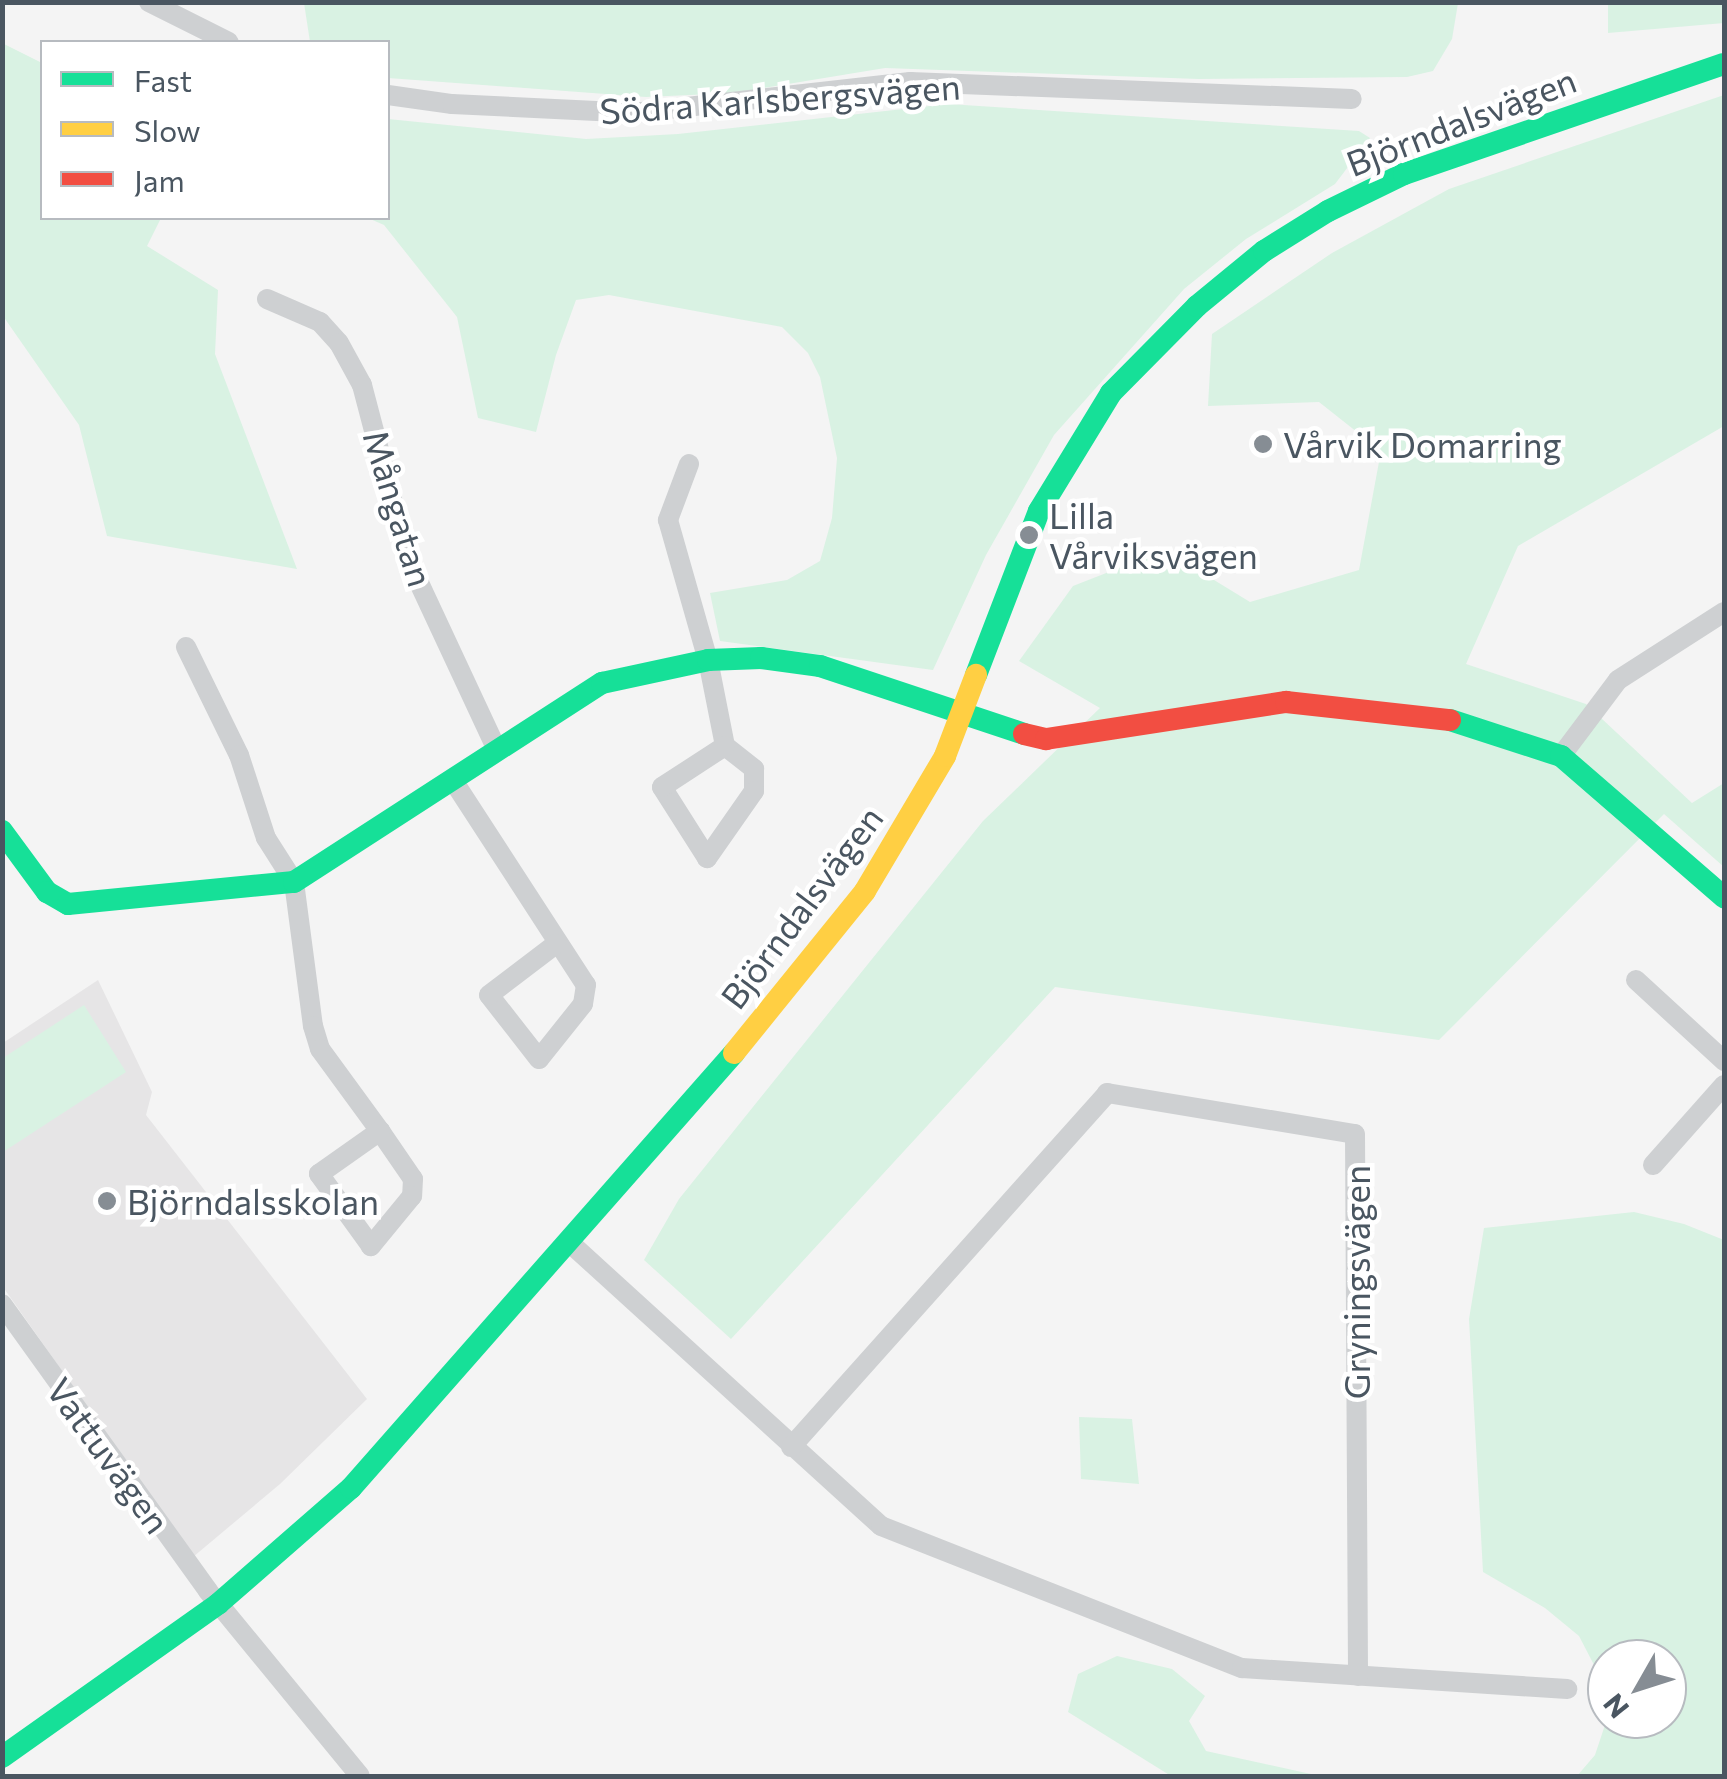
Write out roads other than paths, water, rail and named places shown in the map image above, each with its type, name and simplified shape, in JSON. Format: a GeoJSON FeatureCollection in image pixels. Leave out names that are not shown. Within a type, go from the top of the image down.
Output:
{"type":"FeatureCollection","features":[{"type":"Feature","properties":{"kind":"street"},"geometry":{"type":"LineString","coordinates":[[149,2],[225,40]]}},
{"type":"Feature","properties":{"kind":"street","name":"Björndalsvägen"},"geometry":{"type":"LineString","coordinates":[[2,1757],[218,1604],[352,1488],[790,989],[865,891],[919,806],[944,756],[1039,511],[1076,448],[1111,394],[1197,306],[1280,241],[1328,211],[1404,174],[1724,64]]}},
{"type":"Feature","properties":{"kind":"street","name":"Södra Karlsbergsvägen"},"geometry":{"type":"LineString","coordinates":[[390,95],[452,104],[633,113],[910,82],[1352,99]]}},
{"type":"Feature","properties":{"kind":"street","name":"Mångatan"},"geometry":{"type":"LineString","coordinates":[[267,299],[320,322],[339,342],[362,385],[407,557],[497,750]]}},
{"type":"Feature","properties":{"kind":"street"},"geometry":{"type":"LineString","coordinates":[[689,464],[668,520],[708,660],[725,746],[754,769],[754,791],[707,858],[662,787],[725,746]]}},
{"type":"Feature","properties":{"kind":"street"},"geometry":{"type":"LineString","coordinates":[[1561,756],[1618,680],[1724,612]]}},
{"type":"Feature","properties":{"kind":"street"},"geometry":{"type":"LineString","coordinates":[[186,648],[239,755],[266,838],[294,882],[312,1026],[320,1049],[380,1131],[412,1179],[412,1196],[370,1246],[318,1174],[380,1131]]}},
{"type":"Feature","properties":{"kind":"street"},"geometry":{"type":"LineString","coordinates":[[2,831],[48,892],[68,904],[294,882],[602,683],[708,660],[761,658],[820,666],[1046,738],[1286,702],[1436,715],[1561,756],[1724,897]]}},
{"type":"Feature","properties":{"kind":"street"},"geometry":{"type":"LineString","coordinates":[[454,782],[586,985],[583,1004],[540,1058],[489,995],[556,944]]}},
{"type":"Feature","properties":{"kind":"street"},"geometry":{"type":"LineString","coordinates":[[1636,980],[1724,1061]]}},
{"type":"Feature","properties":{"kind":"street"},"geometry":{"type":"LineString","coordinates":[[1653,1164],[1724,1085]]}},
{"type":"Feature","properties":{"kind":"street","name":"Gryningsvägen"},"geometry":{"type":"LineString","coordinates":[[791,1448],[1107,1094],[1355,1134],[1358,1676]]}},
{"type":"Feature","properties":{"kind":"street"},"geometry":{"type":"LineString","coordinates":[[570,1243],[880,1526],[1242,1668],[1566,1689]]}},
{"type":"Feature","properties":{"kind":"street","name":"Vattuvägen"},"geometry":{"type":"LineString","coordinates":[[2,1304],[218,1604]]}},
{"type":"Feature","properties":{"kind":"street"},"geometry":{"type":"LineString","coordinates":[[218,1604],[360,1776]]}},
{"type":"Feature","properties":{"kind":"place","name":"Vårvik Domarring"},"geometry":{"type":"Point","coordinates":[1263,444]}},
{"type":"Feature","properties":{"kind":"place","name":"Lilla Vårviksvägen"},"geometry":{"type":"Point","coordinates":[1029,535]}},
{"type":"Feature","properties":{"kind":"place","name":"Björndalsskolan"},"geometry":{"type":"Point","coordinates":[107,1201]}}]}
